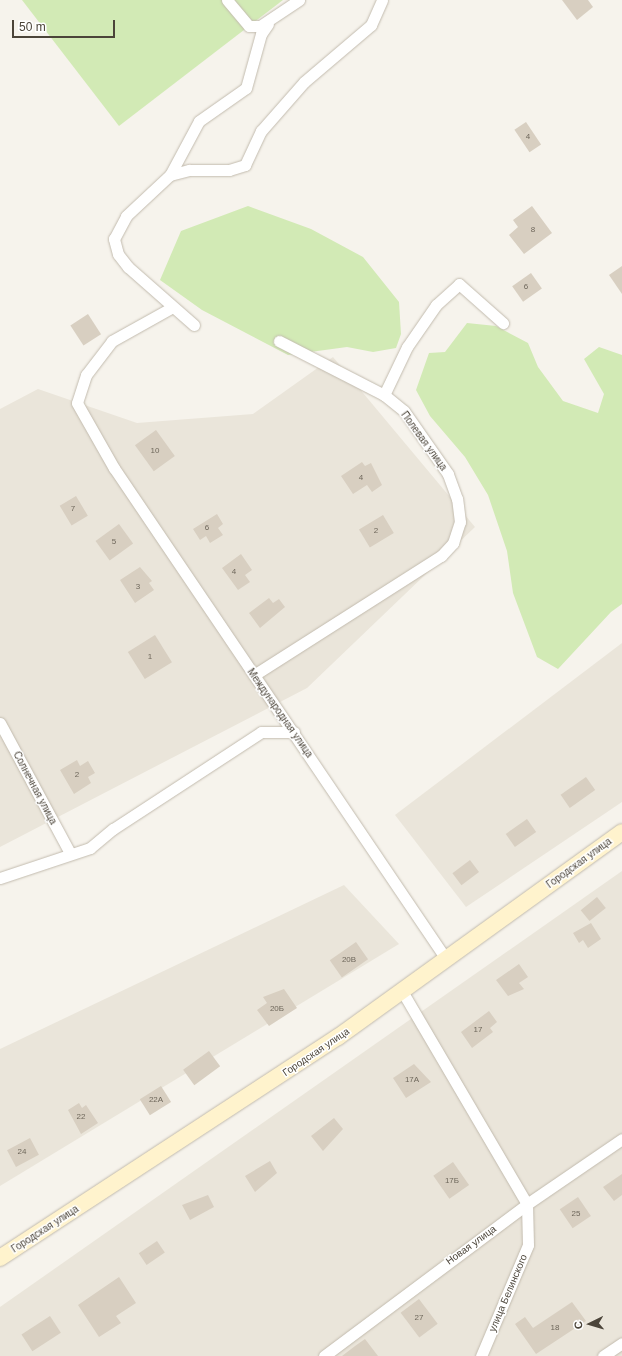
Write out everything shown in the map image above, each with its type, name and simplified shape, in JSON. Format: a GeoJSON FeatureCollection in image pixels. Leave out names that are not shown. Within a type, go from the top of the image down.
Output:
{"type":"FeatureCollection","features":[{"type":"Feature","properties":{"kind":"main road","name":"Городская улица"},"geometry":{"type":"LineString","coordinates":[[0,1258],[338,1038],[622,832]]}},
{"type":"Feature","properties":{"kind":"street"},"geometry":{"type":"LineString","coordinates":[[227,0],[249,26],[268,24]]}},
{"type":"Feature","properties":{"kind":"street"},"geometry":{"type":"LineString","coordinates":[[194,325],[171,308],[128,267],[118,254],[114,240],[126,216],[170,175],[199,121],[246,88],[261,34],[268,24],[299,0]]}},
{"type":"Feature","properties":{"kind":"street"},"geometry":{"type":"LineString","coordinates":[[170,175],[190,170],[229,170],[245,165],[261,131],[304,82],[370,25],[382,0]]}},
{"type":"Feature","properties":{"kind":"street"},"geometry":{"type":"LineString","coordinates":[[384,395],[407,347],[436,305],[459,284],[504,323]]}},
{"type":"Feature","properties":{"kind":"street","name":"Международная улица"},"geometry":{"type":"LineString","coordinates":[[171,308],[112,341],[99,353],[80,391],[77,403],[114,468],[294,732],[446,959]]}},
{"type":"Feature","properties":{"kind":"street","name":"Полевая улица"},"geometry":{"type":"LineString","coordinates":[[254,675],[434,560],[453,543],[460,522],[457,499],[448,474],[404,411],[384,395],[279,341]]}},
{"type":"Feature","properties":{"kind":"street","name":"Солнечная улица"},"geometry":{"type":"LineString","coordinates":[[0,723],[70,853]]}},
{"type":"Feature","properties":{"kind":"street"},"geometry":{"type":"LineString","coordinates":[[0,878],[70,853],[90,848],[113,829],[261,732],[294,732]]}},
{"type":"Feature","properties":{"kind":"street"},"geometry":{"type":"LineString","coordinates":[[402,991],[527,1204]]}},
{"type":"Feature","properties":{"kind":"street","name":"Новая улица"},"geometry":{"type":"LineString","coordinates":[[324,1356],[527,1204],[622,1140]]}},
{"type":"Feature","properties":{"kind":"street","name":"улица Белинского"},"geometry":{"type":"LineString","coordinates":[[481,1356],[528,1245],[527,1204]]}},
{"type":"Feature","properties":{"kind":"street"},"geometry":{"type":"LineString","coordinates":[[603,1356],[622,1343]]}},
{"type":"Feature","properties":{"kind":"shaded area"},"geometry":{"type":"Polygon","coordinates":[[[333,357],[475,527],[307,688],[0,847],[0,409],[38,389],[137,423],[253,414],[333,357]]]}},
{"type":"Feature","properties":{"kind":"shaded area"},"geometry":{"type":"Polygon","coordinates":[[[622,643],[622,802],[466,907],[395,815],[622,643]]]}},
{"type":"Feature","properties":{"kind":"shaded area"},"geometry":{"type":"Polygon","coordinates":[[[622,871],[622,1356],[0,1356],[0,1307],[622,871]]]}},
{"type":"Feature","properties":{"kind":"shaded area"},"geometry":{"type":"Polygon","coordinates":[[[344,885],[399,944],[0,1186],[0,1049],[344,885]]]}},
{"type":"Feature","properties":{"kind":"green space"},"geometry":{"type":"Polygon","coordinates":[[[22,0],[283,0],[119,126],[22,0]]]}},
{"type":"Feature","properties":{"kind":"green space"},"geometry":{"type":"Polygon","coordinates":[[[248,206],[311,229],[363,257],[399,302],[401,334],[396,348],[373,352],[347,347],[288,355],[202,310],[160,280],[181,231],[248,206]]]}},
{"type":"Feature","properties":{"kind":"green space"},"geometry":{"type":"Polygon","coordinates":[[[467,323],[496,326],[528,343],[538,367],[563,401],[598,413],[604,394],[584,359],[599,347],[622,355],[622,604],[611,612],[558,669],[537,657],[513,593],[507,551],[488,495],[465,457],[430,416],[416,390],[429,353],[445,352],[467,323]]]}},
{"type":"Feature","properties":{"kind":"building"},"geometry":{"type":"Polygon","coordinates":[[[562,0],[588,0],[593,7],[577,20],[562,0]]]}},
{"type":"Feature","properties":{"kind":"building"},"geometry":{"type":"Polygon","coordinates":[[[526,122],[541,144],[529,152],[514,130],[526,122]]]}},
{"type":"Feature","properties":{"kind":"building"},"geometry":{"type":"Polygon","coordinates":[[[532,206],[552,233],[524,254],[509,235],[518,227],[513,220],[532,206]]]}},
{"type":"Feature","properties":{"kind":"building"},"geometry":{"type":"Polygon","coordinates":[[[622,266],[622,294],[609,275],[622,266]]]}},
{"type":"Feature","properties":{"kind":"building"},"geometry":{"type":"Polygon","coordinates":[[[531,273],[542,289],[523,302],[512,286],[531,273]]]}},
{"type":"Feature","properties":{"kind":"building"},"geometry":{"type":"Polygon","coordinates":[[[88,314],[101,334],[83,346],[70,325],[88,314]]]}},
{"type":"Feature","properties":{"kind":"building"},"geometry":{"type":"Polygon","coordinates":[[[156,430],[175,456],[154,471],[135,445],[156,430]]]}},
{"type":"Feature","properties":{"kind":"building"},"geometry":{"type":"Polygon","coordinates":[[[362,462],[365,466],[371,463],[382,485],[372,492],[367,485],[353,494],[341,476],[362,462]]]}},
{"type":"Feature","properties":{"kind":"building"},"geometry":{"type":"Polygon","coordinates":[[[76,496],[88,516],[72,526],[60,506],[76,496]]]}},
{"type":"Feature","properties":{"kind":"building"},"geometry":{"type":"Polygon","coordinates":[[[217,514],[223,524],[218,528],[223,535],[210,543],[206,536],[200,540],[193,529],[217,514]]]}},
{"type":"Feature","properties":{"kind":"building"},"geometry":{"type":"Polygon","coordinates":[[[383,515],[394,533],[370,547],[359,529],[383,515]]]}},
{"type":"Feature","properties":{"kind":"building"},"geometry":{"type":"Polygon","coordinates":[[[119,524],[133,543],[110,560],[96,541],[119,524]]]}},
{"type":"Feature","properties":{"kind":"building"},"geometry":{"type":"Polygon","coordinates":[[[241,554],[252,570],[245,575],[250,582],[238,590],[222,568],[241,554]]]}},
{"type":"Feature","properties":{"kind":"building"},"geometry":{"type":"Polygon","coordinates":[[[140,567],[152,581],[149,583],[154,590],[135,603],[120,580],[140,567]]]}},
{"type":"Feature","properties":{"kind":"building"},"geometry":{"type":"Polygon","coordinates":[[[269,598],[273,603],[279,599],[285,607],[260,628],[249,613],[269,598]]]}},
{"type":"Feature","properties":{"kind":"building"},"geometry":{"type":"Polygon","coordinates":[[[155,635],[172,662],[145,679],[128,652],[155,635]]]}},
{"type":"Feature","properties":{"kind":"building"},"geometry":{"type":"Polygon","coordinates":[[[77,760],[80,766],[88,761],[95,773],[88,777],[91,783],[74,794],[60,770],[77,760]]]}},
{"type":"Feature","properties":{"kind":"building"},"geometry":{"type":"Polygon","coordinates":[[[586,777],[595,790],[570,808],[561,795],[586,777]]]}},
{"type":"Feature","properties":{"kind":"building"},"geometry":{"type":"Polygon","coordinates":[[[527,819],[536,832],[515,847],[506,834],[527,819]]]}},
{"type":"Feature","properties":{"kind":"building"},"geometry":{"type":"Polygon","coordinates":[[[470,860],[479,872],[461,885],[452,873],[470,860]]]}},
{"type":"Feature","properties":{"kind":"building"},"geometry":{"type":"Polygon","coordinates":[[[597,897],[606,908],[589,921],[581,910],[597,897]]]}},
{"type":"Feature","properties":{"kind":"building"},"geometry":{"type":"Polygon","coordinates":[[[591,923],[601,939],[588,948],[583,940],[579,943],[573,933],[591,923]]]}},
{"type":"Feature","properties":{"kind":"building"},"geometry":{"type":"Polygon","coordinates":[[[356,942],[368,959],[342,978],[330,960],[356,942]]]}},
{"type":"Feature","properties":{"kind":"building"},"geometry":{"type":"Polygon","coordinates":[[[519,964],[528,977],[519,983],[524,989],[508,996],[496,980],[519,964]]]}},
{"type":"Feature","properties":{"kind":"building"},"geometry":{"type":"Polygon","coordinates":[[[284,989],[297,1008],[269,1026],[257,1010],[267,1003],[263,997],[284,989]]]}},
{"type":"Feature","properties":{"kind":"building"},"geometry":{"type":"Polygon","coordinates":[[[489,1011],[497,1022],[490,1028],[493,1032],[472,1048],[461,1032],[489,1011]]]}},
{"type":"Feature","properties":{"kind":"building"},"geometry":{"type":"Polygon","coordinates":[[[209,1051],[220,1066],[194,1085],[183,1070],[209,1051]]]}},
{"type":"Feature","properties":{"kind":"building"},"geometry":{"type":"Polygon","coordinates":[[[414,1064],[431,1082],[406,1098],[393,1078],[414,1064]]]}},
{"type":"Feature","properties":{"kind":"building"},"geometry":{"type":"Polygon","coordinates":[[[161,1086],[171,1102],[150,1115],[140,1099],[161,1086]]]}},
{"type":"Feature","properties":{"kind":"building"},"geometry":{"type":"Polygon","coordinates":[[[79,1103],[82,1108],[86,1105],[98,1123],[81,1134],[68,1110],[79,1103]]]}},
{"type":"Feature","properties":{"kind":"building"},"geometry":{"type":"Polygon","coordinates":[[[334,1118],[343,1129],[323,1151],[311,1136],[334,1118]]]}},
{"type":"Feature","properties":{"kind":"building"},"geometry":{"type":"Polygon","coordinates":[[[30,1138],[39,1155],[16,1167],[7,1150],[30,1138]]]}},
{"type":"Feature","properties":{"kind":"building"},"geometry":{"type":"Polygon","coordinates":[[[270,1161],[277,1173],[255,1192],[245,1176],[270,1161]]]}},
{"type":"Feature","properties":{"kind":"building"},"geometry":{"type":"Polygon","coordinates":[[[453,1162],[469,1185],[449,1199],[433,1176],[453,1162]]]}},
{"type":"Feature","properties":{"kind":"building"},"geometry":{"type":"Polygon","coordinates":[[[622,1174],[622,1195],[614,1201],[603,1187],[622,1174]]]}},
{"type":"Feature","properties":{"kind":"building"},"geometry":{"type":"Polygon","coordinates":[[[208,1195],[214,1207],[190,1220],[182,1205],[208,1195]]]}},
{"type":"Feature","properties":{"kind":"building"},"geometry":{"type":"Polygon","coordinates":[[[578,1197],[591,1216],[573,1228],[560,1209],[578,1197]]]}},
{"type":"Feature","properties":{"kind":"building"},"geometry":{"type":"Polygon","coordinates":[[[157,1241],[165,1253],[147,1265],[139,1253],[157,1241]]]}},
{"type":"Feature","properties":{"kind":"building"},"geometry":{"type":"Polygon","coordinates":[[[119,1277],[136,1303],[116,1316],[121,1323],[99,1337],[78,1305],[119,1277]]]}},
{"type":"Feature","properties":{"kind":"building"},"geometry":{"type":"Polygon","coordinates":[[[419,1299],[438,1324],[419,1338],[401,1313],[419,1299]]]}},
{"type":"Feature","properties":{"kind":"building"},"geometry":{"type":"Polygon","coordinates":[[[572,1302],[586,1321],[536,1354],[515,1324],[525,1317],[533,1328],[572,1302]]]}},
{"type":"Feature","properties":{"kind":"building"},"geometry":{"type":"Polygon","coordinates":[[[50,1316],[61,1333],[32,1351],[21,1335],[50,1316]]]}},
{"type":"Feature","properties":{"kind":"building"},"geometry":{"type":"Polygon","coordinates":[[[365,1339],[378,1356],[342,1356],[355,1346],[365,1339]]]}}]}
